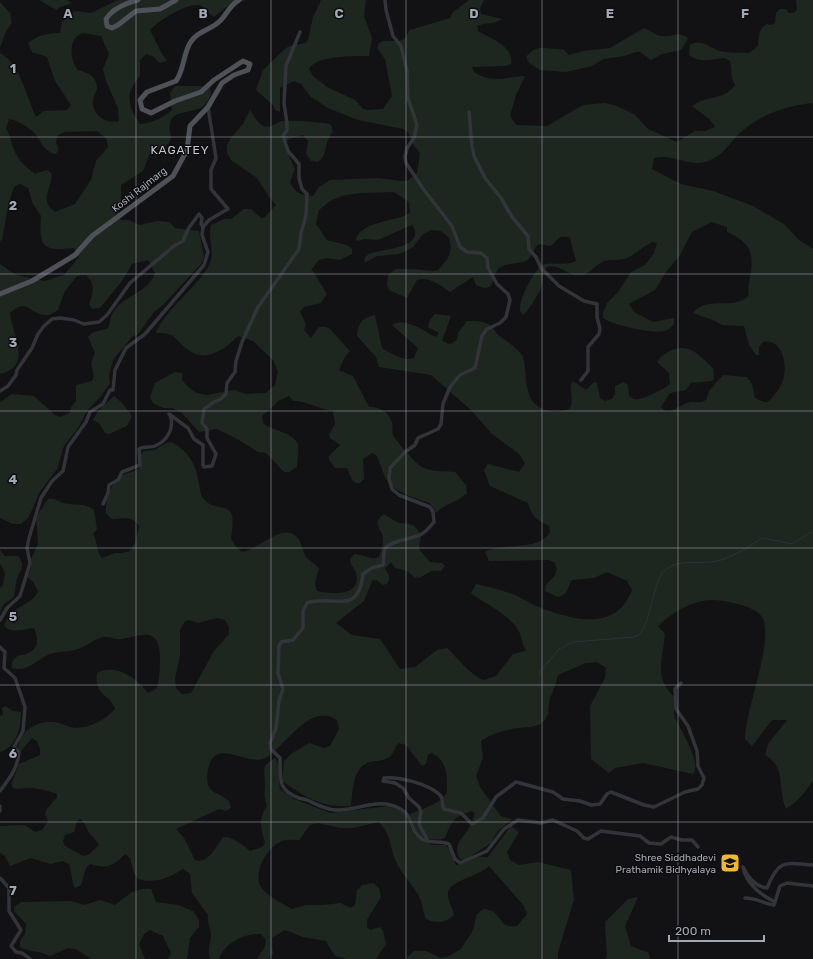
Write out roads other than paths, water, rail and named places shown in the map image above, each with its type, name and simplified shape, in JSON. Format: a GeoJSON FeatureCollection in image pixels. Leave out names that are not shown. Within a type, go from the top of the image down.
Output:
{"type":"FeatureCollection","features":[{"type":"Feature","properties":{"kind":"main road"},"geometry":{"type":"LineString","coordinates":[[138,0],[120,6],[107,17],[105,22],[107,26],[112,28],[134,13],[160,9],[176,0]]}},
{"type":"Feature","properties":{"kind":"main road","name":"Koshi Rajmarg"},"geometry":{"type":"LineString","coordinates":[[0,294],[32,281],[75,255],[83,244],[92,236],[173,176],[187,150],[190,126],[208,107],[222,83],[234,75],[248,70],[251,66],[248,62],[243,61],[201,92],[175,101],[158,110],[146,112],[142,109],[139,102],[147,92],[176,82],[181,71],[186,51],[194,38],[220,21],[233,4],[239,0]]}},
{"type":"Feature","properties":{"kind":"street"},"geometry":{"type":"LineString","coordinates":[[386,0],[386,10],[393,36],[401,46],[406,71],[408,98],[417,125],[414,138],[407,148],[404,157],[406,163],[424,190],[452,226],[460,247],[467,252],[481,253],[487,258],[488,268],[497,284],[508,294],[510,300],[506,317],[500,323],[487,329],[482,336],[475,368],[460,376],[450,387],[443,404],[438,429],[418,438],[415,444],[390,468],[389,479],[392,489],[399,495],[430,507],[433,512],[434,522],[422,534],[387,546],[383,565],[372,568],[363,574],[360,592],[354,598],[347,601],[319,600],[307,603],[303,611],[303,628],[293,640],[281,642],[279,646],[278,673],[283,689],[279,701],[276,728],[270,743],[272,749],[280,758],[280,783],[282,787],[298,798],[335,810],[375,805],[392,805],[406,812],[416,834],[428,842],[443,842],[449,844],[455,858],[460,863],[487,851],[504,829],[518,820],[541,823],[553,820],[577,831],[584,838],[588,839],[601,831],[640,836],[650,843],[661,844],[671,837],[682,840],[692,840],[698,847]]}},
{"type":"Feature","properties":{"kind":"street"},"geometry":{"type":"LineString","coordinates":[[103,504],[108,493],[109,485],[118,480],[122,472],[140,465],[139,449],[154,447],[166,438],[172,423],[169,414],[188,428],[194,439],[203,445],[204,467],[214,464],[216,454],[207,438],[207,430],[202,423],[204,409],[214,402],[221,400],[226,394],[227,383],[235,372],[236,361],[242,342],[258,307],[299,249],[301,233],[306,215],[307,194],[302,189],[299,178],[299,164],[288,151],[283,136],[287,130],[284,103],[287,81],[286,66],[300,32]]}},
{"type":"Feature","properties":{"kind":"street"},"geometry":{"type":"LineString","coordinates":[[203,227],[209,220],[228,209],[211,189],[211,170],[216,158],[208,107]]}},
{"type":"Feature","properties":{"kind":"street"},"geometry":{"type":"LineString","coordinates":[[469,112],[474,156],[485,178],[501,198],[512,217],[528,236],[529,249],[536,257],[541,268],[559,286],[584,301],[594,302],[598,306],[599,334],[588,347],[588,371],[581,380]]}},
{"type":"Feature","properties":{"kind":"street"},"geometry":{"type":"LineString","coordinates":[[0,392],[8,386],[16,375],[17,370],[32,348],[38,334],[44,326],[52,320],[60,318],[74,320],[84,324],[99,322],[107,315],[130,283],[174,246],[183,241],[188,229],[199,214],[202,218],[202,235],[208,252],[204,265],[145,334],[126,348],[115,370],[113,390],[110,390],[103,404],[90,412],[86,422],[68,446],[63,471],[49,485],[38,508],[27,548],[30,563],[27,568],[20,596],[8,608],[0,620]]}},
{"type":"Feature","properties":{"kind":"street"},"geometry":{"type":"LineString","coordinates":[[0,647],[5,652],[4,668],[15,678],[25,707],[23,731],[14,747],[19,752],[19,757],[12,775],[0,791]]}},
{"type":"Feature","properties":{"kind":"street"},"geometry":{"type":"LineString","coordinates":[[428,842],[419,824],[421,812],[419,807],[409,798],[403,788],[394,783],[383,781],[384,778],[399,778],[417,783],[439,794],[442,797],[444,809],[461,813],[472,824],[483,818],[496,798],[516,782],[553,792],[563,799],[580,801],[591,805],[600,804],[607,794],[611,792],[644,805],[654,807],[685,792],[698,789],[702,785],[704,778],[698,766],[697,752],[688,726],[676,709],[675,689],[681,683]]}},
{"type":"Feature","properties":{"kind":"street"},"geometry":{"type":"LineString","coordinates":[[0,806],[0,811]]}},
{"type":"Feature","properties":{"kind":"street"},"geometry":{"type":"LineString","coordinates":[[775,902],[767,898],[748,882],[743,867],[752,881],[762,887],[767,888],[780,866],[787,862],[813,865]]}},
{"type":"Feature","properties":{"kind":"street"},"geometry":{"type":"LineString","coordinates":[[0,878],[9,888],[9,911],[21,930],[11,946],[16,952],[22,953],[30,959]]}},
{"type":"Feature","properties":{"kind":"street"},"geometry":{"type":"LineString","coordinates":[[745,898],[758,899],[769,905],[774,905],[780,886],[787,882],[813,886]]}},
{"type":"Feature","properties":{"kind":"waterway"},"geometry":{"type":"LineString","coordinates":[[539,673],[559,649],[573,642],[634,637],[639,635],[647,620],[661,575],[671,566],[685,563],[714,562],[721,560],[732,556],[762,538],[792,544],[813,531]]}},
{"type":"Feature","properties":{"kind":"place","name":"Shree Siddhadevi Prathamik Bidhyalaya"},"geometry":{"type":"Point","coordinates":[730,863]}},
{"type":"Feature","properties":{"kind":"district","name":"KAGATEY"},"geometry":{"type":"Point","coordinates":[180,150]}}]}
